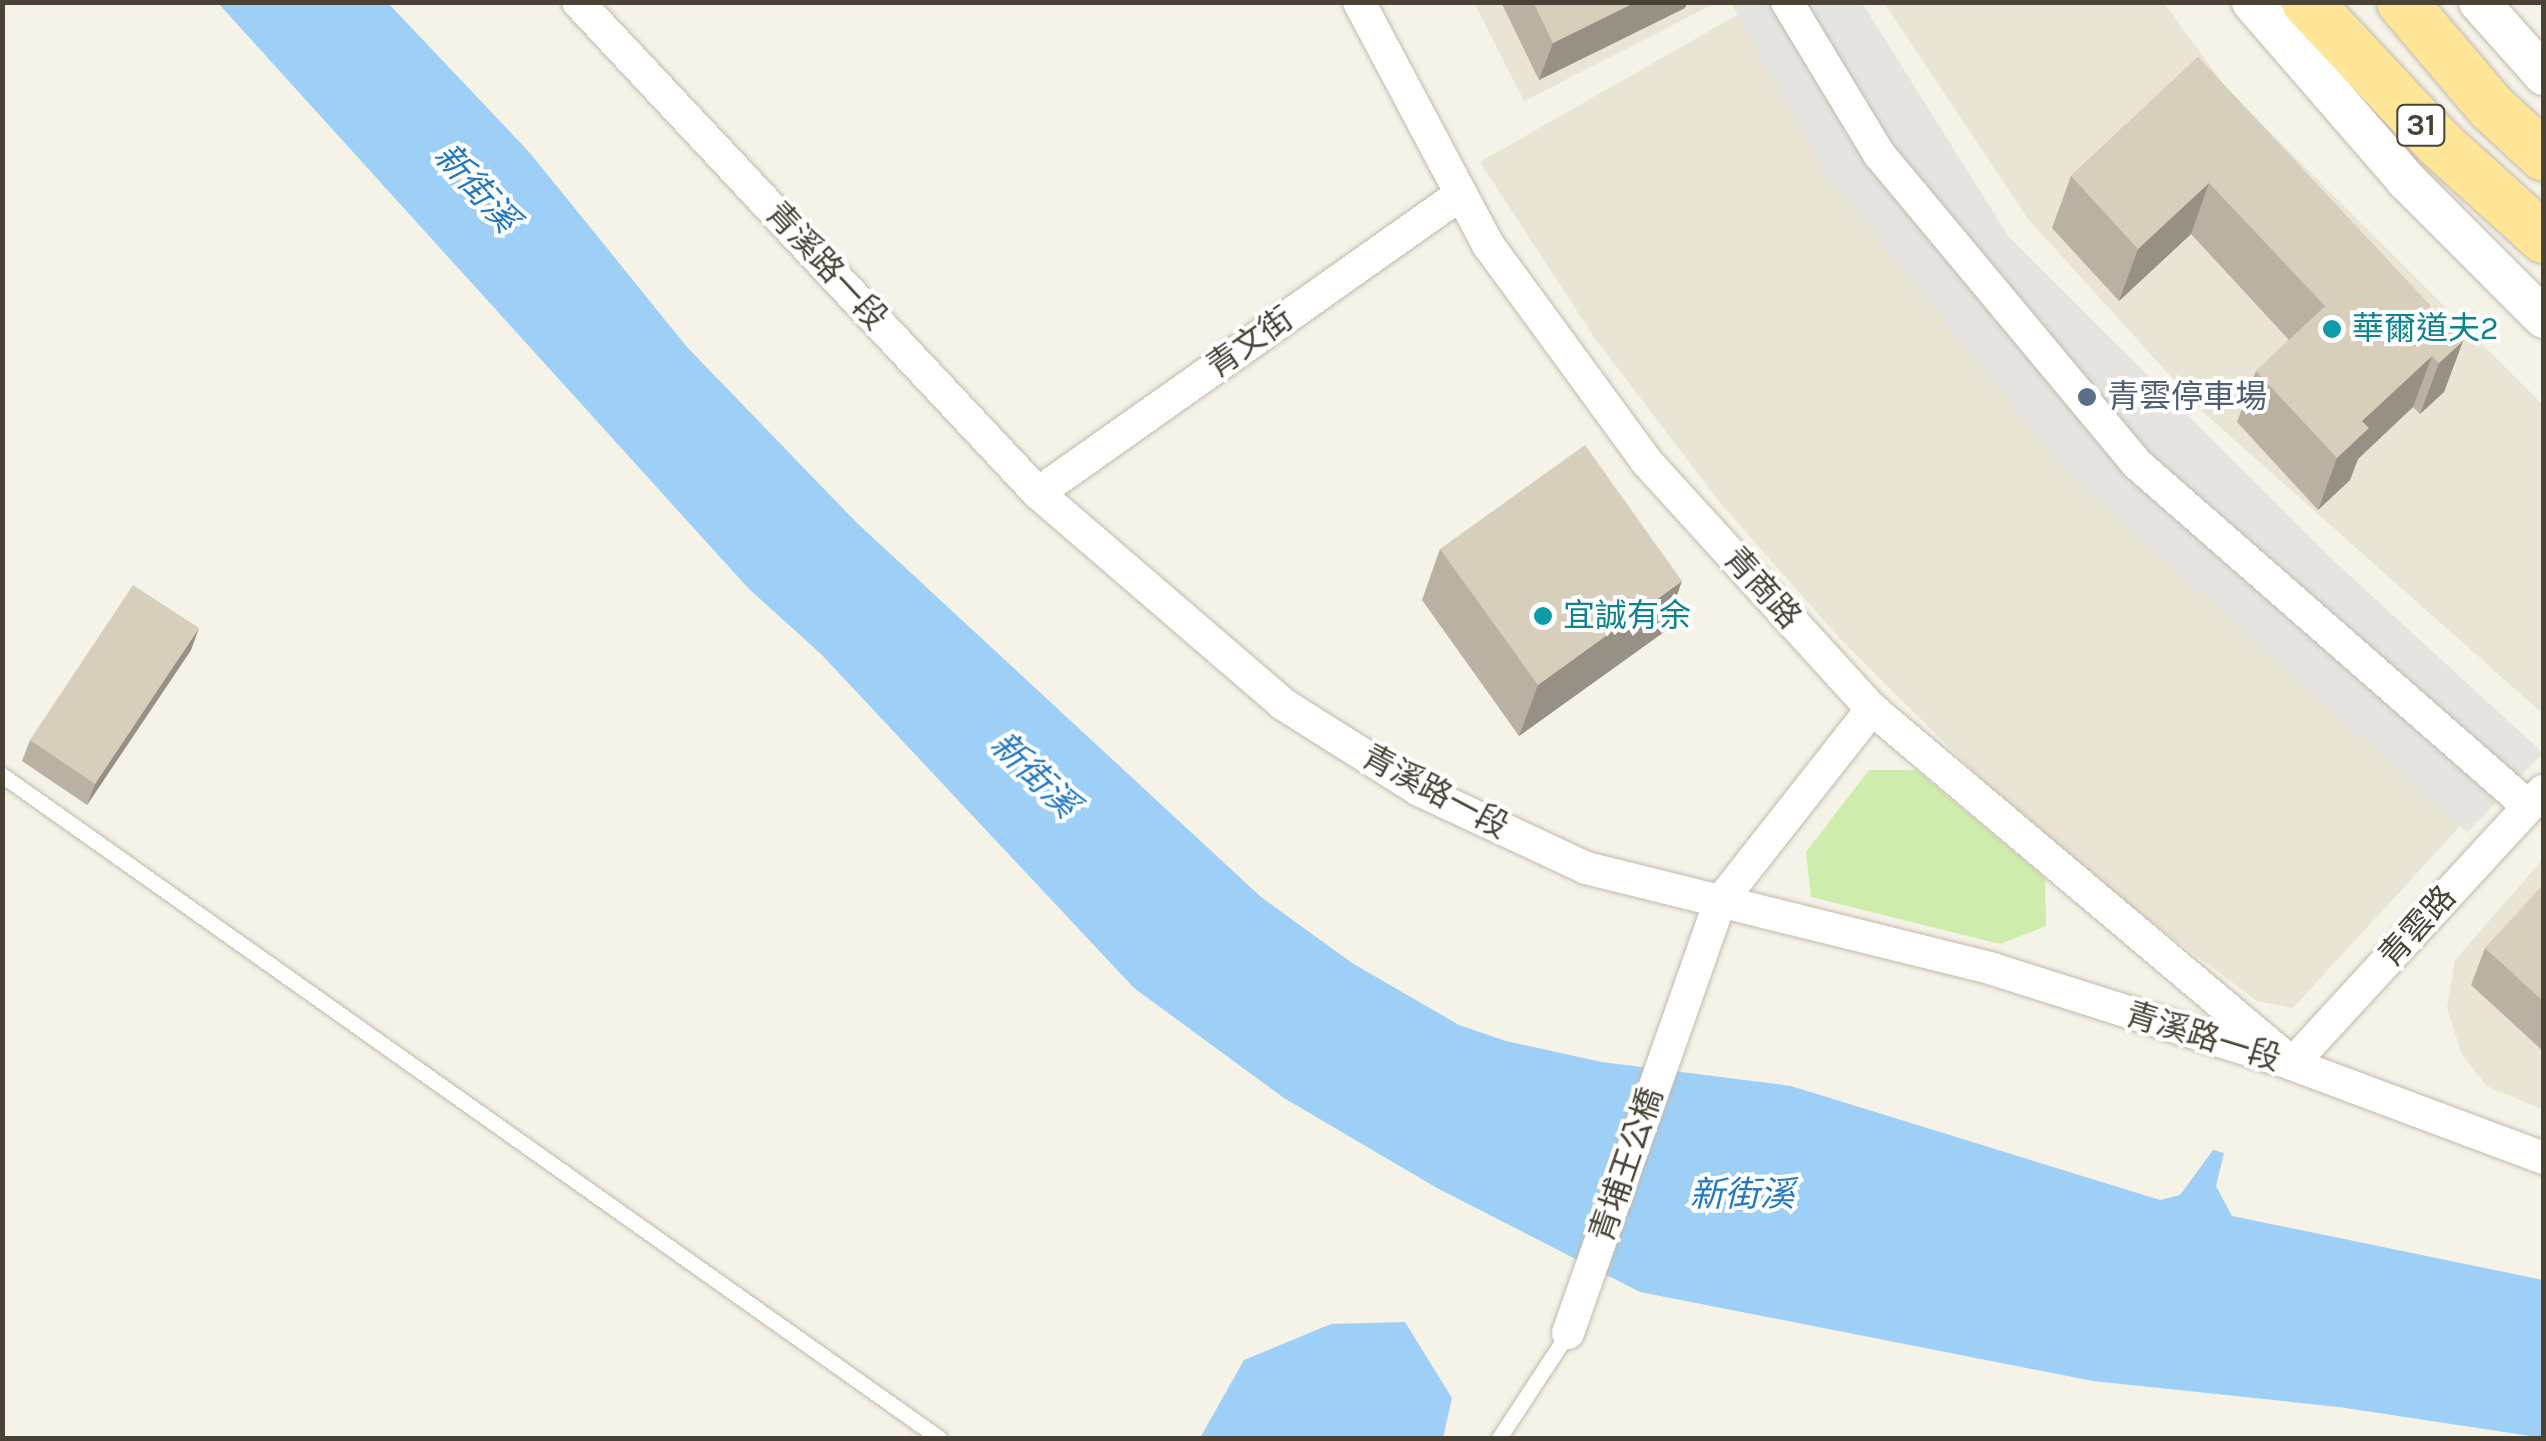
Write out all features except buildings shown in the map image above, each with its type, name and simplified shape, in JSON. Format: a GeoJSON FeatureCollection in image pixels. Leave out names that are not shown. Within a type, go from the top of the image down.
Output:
{"type":"FeatureCollection","features":[{"type":"Feature","properties":{"kind":"main road","name":"31"},"geometry":{"type":"LineString","coordinates":[[2307,2],[2440,146],[2544,238]]}},
{"type":"Feature","properties":{"kind":"main road","name":"31"},"geometry":{"type":"LineString","coordinates":[[2402,2],[2491,108],[2544,156]]}},
{"type":"Feature","properties":{"kind":"street","name":"青溪路一段"},"geometry":{"type":"LineString","coordinates":[[578,2],[1038,493],[1284,704],[1419,790],[1586,868],[1993,969],[2292,1064],[2544,1158]]}},
{"type":"Feature","properties":{"kind":"street","name":"青商路"},"geometry":{"type":"LineString","coordinates":[[1359,2],[1489,246],[1646,462],[1872,709],[2292,1064]]}},
{"type":"Feature","properties":{"kind":"street"},"geometry":{"type":"LineString","coordinates":[[1787,2],[1880,154],[2136,463],[2536,798]]}},
{"type":"Feature","properties":{"kind":"street","name":"31"},"geometry":{"type":"LineString","coordinates":[[2252,2],[2406,180],[2544,318]]}},
{"type":"Feature","properties":{"kind":"street"},"geometry":{"type":"LineString","coordinates":[[2479,2],[2544,75]]}},
{"type":"Feature","properties":{"kind":"street","name":"青文街"},"geometry":{"type":"LineString","coordinates":[[1038,493],[1461,194]]}},
{"type":"Feature","properties":{"kind":"street","name":"青埔王公橋"},"geometry":{"type":"LineString","coordinates":[[1568,1334],[1720,902],[1872,709]]}},
{"type":"Feature","properties":{"kind":"street","name":"青雲路"},"geometry":{"type":"LineString","coordinates":[[2292,1064],[2536,798]]}},
{"type":"Feature","properties":{"kind":"lane"},"geometry":{"type":"LineString","coordinates":[[2,774],[939,1438]]}},
{"type":"Feature","properties":{"kind":"lane"},"geometry":{"type":"LineString","coordinates":[[1499,1438],[1568,1334]]}},
{"type":"Feature","properties":{"kind":"shaded area"},"geometry":{"type":"Polygon","coordinates":[[[1474,3],[1716,3],[1524,101],[1474,3]]]}},
{"type":"Feature","properties":{"kind":"shaded area","name":"青雲停車場"},"geometry":{"type":"Polygon","coordinates":[[[1731,3],[1862,3],[2009,237],[2335,562],[2543,753],[2467,833],[2064,469],[1824,171],[1731,3]]]}},
{"type":"Feature","properties":{"kind":"shaded area"},"geometry":{"type":"Polygon","coordinates":[[[1884,3],[2164,3],[2226,88],[2543,405],[2543,714],[2203,412],[2028,219],[1884,3]]]}},
{"type":"Feature","properties":{"kind":"shaded area"},"geometry":{"type":"Polygon","coordinates":[[[1746,10],[2487,797],[2293,1008],[2257,1001],[2046,843],[1842,641],[1721,504],[1594,337],[1480,162],[1746,10]]]}},
{"type":"Feature","properties":{"kind":"shaded area"},"geometry":{"type":"Polygon","coordinates":[[[2543,859],[2543,1110],[2487,1086],[2462,1055],[2447,1008],[2455,960],[2543,859]]]}},
{"type":"Feature","properties":{"kind":"green space"},"geometry":{"type":"Polygon","coordinates":[[[1869,770],[1916,770],[2045,878],[2046,926],[2000,944],[1811,897],[1806,852],[1869,770]]]}},
{"type":"Feature","properties":{"kind":"water","name":"新街溪"},"geometry":{"type":"Polygon","coordinates":[[[218,3],[388,3],[530,153],[687,347],[857,523],[1261,897],[1352,963],[1459,1025],[1506,1041],[1602,1062],[1791,1086],[2160,1200],[2180,1195],[2213,1150],[2224,1153],[2216,1186],[2232,1216],[2543,1280],[2543,1438],[2339,1407],[2093,1381],[1640,1292],[1437,1188],[1284,1098],[1134,988],[821,654],[748,588],[218,3]]]}},
{"type":"Feature","properties":{"kind":"water"},"geometry":{"type":"Polygon","coordinates":[[[1405,1322],[1452,1398],[1443,1438],[1200,1438],[1244,1360],[1331,1324],[1405,1322]]]}},
{"type":"Feature","properties":{"kind":"place","name":"華爾道夫2"},"geometry":{"type":"Point","coordinates":[2332,329]}},
{"type":"Feature","properties":{"kind":"place","name":"青雲停車場"},"geometry":{"type":"Point","coordinates":[2087,397]}},
{"type":"Feature","properties":{"kind":"place","name":"宜誠有余"},"geometry":{"type":"Point","coordinates":[1543,616]}}]}
